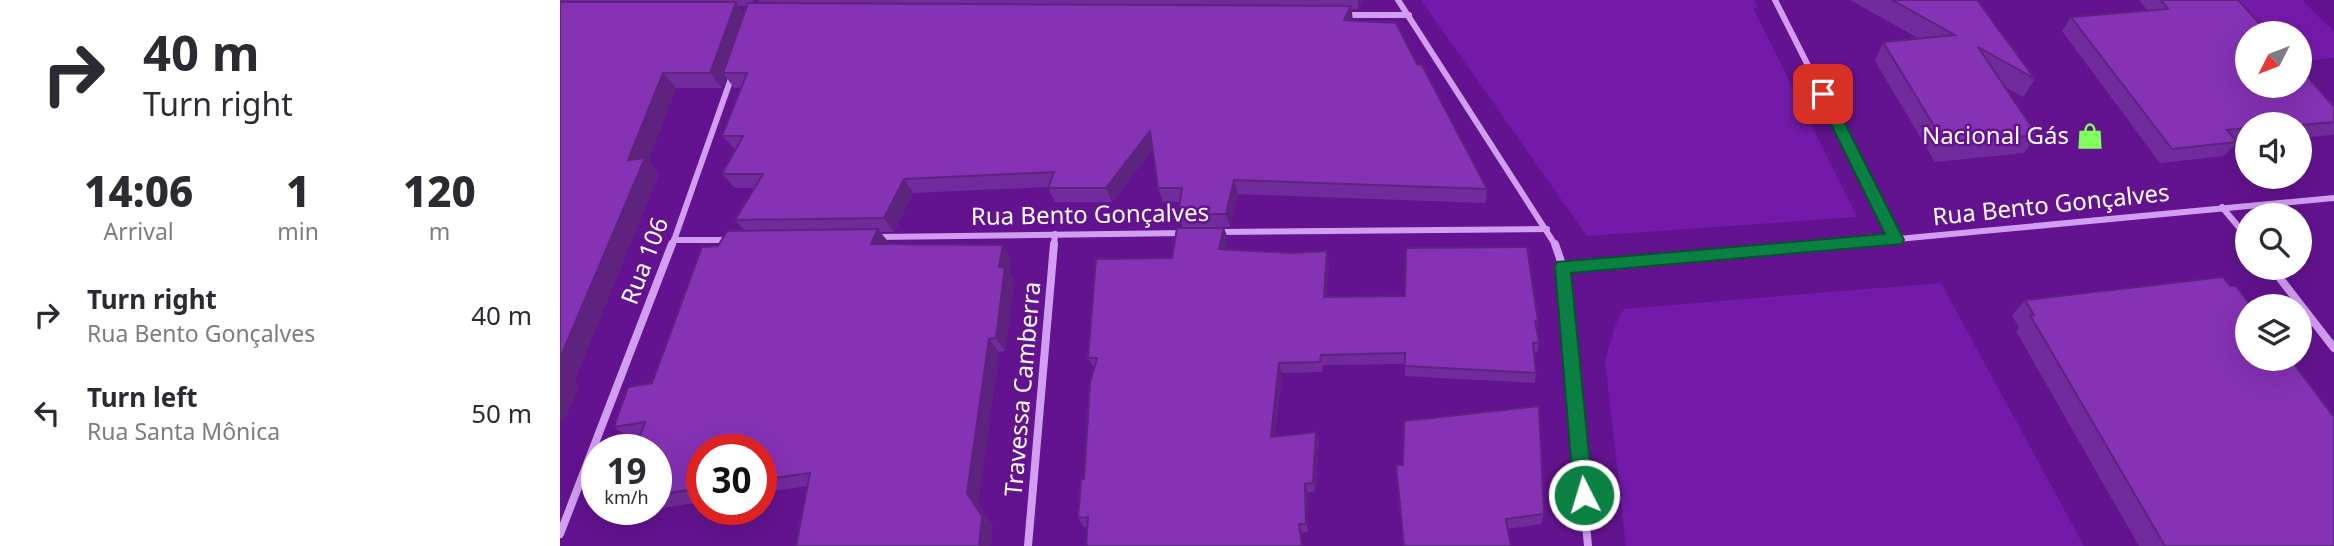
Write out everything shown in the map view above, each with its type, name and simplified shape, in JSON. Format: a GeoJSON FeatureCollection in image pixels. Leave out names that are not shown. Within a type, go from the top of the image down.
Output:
{"type":"FeatureCollection","features":[{"type":"Feature","properties":{"kind":"street"},"geometry":{"type":"LineString","coordinates":[[1398,0],[1547,229],[1563,267],[1588,546]]}},
{"type":"Feature","properties":{"kind":"street"},"geometry":{"type":"LineString","coordinates":[[1775,0],[1896,240]]}},
{"type":"Feature","properties":{"kind":"street"},"geometry":{"type":"LineString","coordinates":[[1341,15],[1409,15]]}},
{"type":"Feature","properties":{"kind":"street","name":"Rua 106"},"geometry":{"type":"LineString","coordinates":[[560,534],[674,240],[736,64]]}},
{"type":"Feature","properties":{"kind":"street","name":"Rua Bento Gonçalves"},"geometry":{"type":"LineString","coordinates":[[1563,267],[1896,240],[2334,198]]}},
{"type":"Feature","properties":{"kind":"street"},"geometry":{"type":"LineString","coordinates":[[2222,207],[2235,223]]}},
{"type":"Feature","properties":{"kind":"street","name":"Rua Bento Gonçalves"},"geometry":{"type":"LineString","coordinates":[[1207,233],[1547,229]]}},
{"type":"Feature","properties":{"kind":"street","name":"Rua Bento Gonçalves"},"geometry":{"type":"LineString","coordinates":[[875,237],[1193,233]]}},
{"type":"Feature","properties":{"kind":"street","name":"Travessa Camberra"},"geometry":{"type":"LineString","coordinates":[[1028,546],[1055,234]]}},
{"type":"Feature","properties":{"kind":"street"},"geometry":{"type":"LineString","coordinates":[[674,240],[736,240]]}},
{"type":"Feature","properties":{"kind":"street"},"geometry":{"type":"LineString","coordinates":[[2281,280],[2334,348]]}},
{"type":"Feature","properties":{"kind":"shaded area"},"geometry":{"type":"Polygon","coordinates":[[[1421,0],[1753,0],[1758,7],[1753,8],[1857,217],[1587,236],[1421,0]]]}},
{"type":"Feature","properties":{"kind":"shaded area"},"geometry":{"type":"Polygon","coordinates":[[[2222,0],[2302,0],[2334,32],[2334,58],[2312,60],[2312,21],[2241,21],[2222,0]]]}},
{"type":"Feature","properties":{"kind":"shaded area"},"geometry":{"type":"Polygon","coordinates":[[[1941,283],[2084,546],[1626,546],[1605,361],[1616,323],[1624,309],[1941,283]]]}},
{"type":"Feature","properties":{"kind":"building"},"geometry":{"type":"Polygon","coordinates":[[[1892,0],[1977,0],[2035,79],[1978,47],[2037,135],[1945,144],[1883,42],[1955,35],[1892,0]]]}},
{"type":"Feature","properties":{"kind":"building"},"geometry":{"type":"Polygon","coordinates":[[[2161,0],[2238,0],[2257,21],[2235,21],[2235,98],[2312,98],[2312,82],[2334,107],[2334,122],[2312,124],[2312,112],[2235,112],[2235,129],[2227,130],[2235,142],[2172,149],[2071,17],[2168,9],[2161,0]]]}},
{"type":"Feature","properties":{"kind":"building"},"geometry":{"type":"Polygon","coordinates":[[[560,2],[736,2],[710,73],[663,73],[628,160],[645,158],[560,358],[560,2]]]}},
{"type":"Feature","properties":{"kind":"building"},"geometry":{"type":"Polygon","coordinates":[[[748,3],[1351,6],[1344,20],[1396,23],[1417,64],[1422,65],[1487,189],[1234,180],[1226,214],[1178,214],[1182,188],[1158,188],[1150,131],[1106,188],[1048,188],[1054,172],[904,179],[884,218],[735,220],[763,174],[722,174],[743,136],[722,136],[747,73],[723,73],[748,3]]]}},
{"type":"Feature","properties":{"kind":"building"},"geometry":{"type":"Polygon","coordinates":[[[1177,228],[1224,228],[1219,249],[1290,253],[1327,251],[1324,297],[1405,296],[1406,248],[1527,247],[1538,321],[1535,321],[1539,342],[1533,343],[1536,373],[1405,366],[1405,353],[1321,355],[1320,362],[1279,363],[1271,437],[1316,432],[1313,483],[1305,484],[1306,524],[1299,524],[1302,546],[1086,546],[1088,517],[1078,518],[1081,479],[1084,479],[1090,382],[1097,358],[1088,358],[1096,259],[1172,258],[1177,228]]]}},
{"type":"Feature","properties":{"kind":"building"},"geometry":{"type":"Polygon","coordinates":[[[878,229],[871,244],[1003,245],[999,267],[1005,267],[996,338],[989,339],[967,493],[982,516],[979,546],[796,546],[810,473],[777,478],[777,434],[686,434],[686,490],[672,493],[672,434],[641,434],[645,422],[614,427],[628,387],[652,383],[702,247],[718,246],[727,231],[878,229]]]}},
{"type":"Feature","properties":{"kind":"building"},"geometry":{"type":"Polygon","coordinates":[[[2223,277],[2230,286],[2236,286],[2242,294],[2235,294],[2235,371],[2299,371],[2334,417],[2334,546],[2165,546],[2030,315],[2034,315],[2025,300],[2223,277]]]}},
{"type":"Feature","properties":{"kind":"building"},"geometry":{"type":"Polygon","coordinates":[[[1539,406],[1544,514],[1506,519],[1511,546],[1404,546],[1396,465],[1403,465],[1404,421],[1539,406]]]}},
{"type":"Feature","properties":{"kind":"place","name":"Nacional Gás"},"geometry":{"type":"Point","coordinates":[2090,136]}},
{"type":"Feature","properties":{"kind":"route"},"geometry":{"type":"LineString","coordinates":[[1584,495],[1563,267],[1896,240],[1823,94]]}}]}
